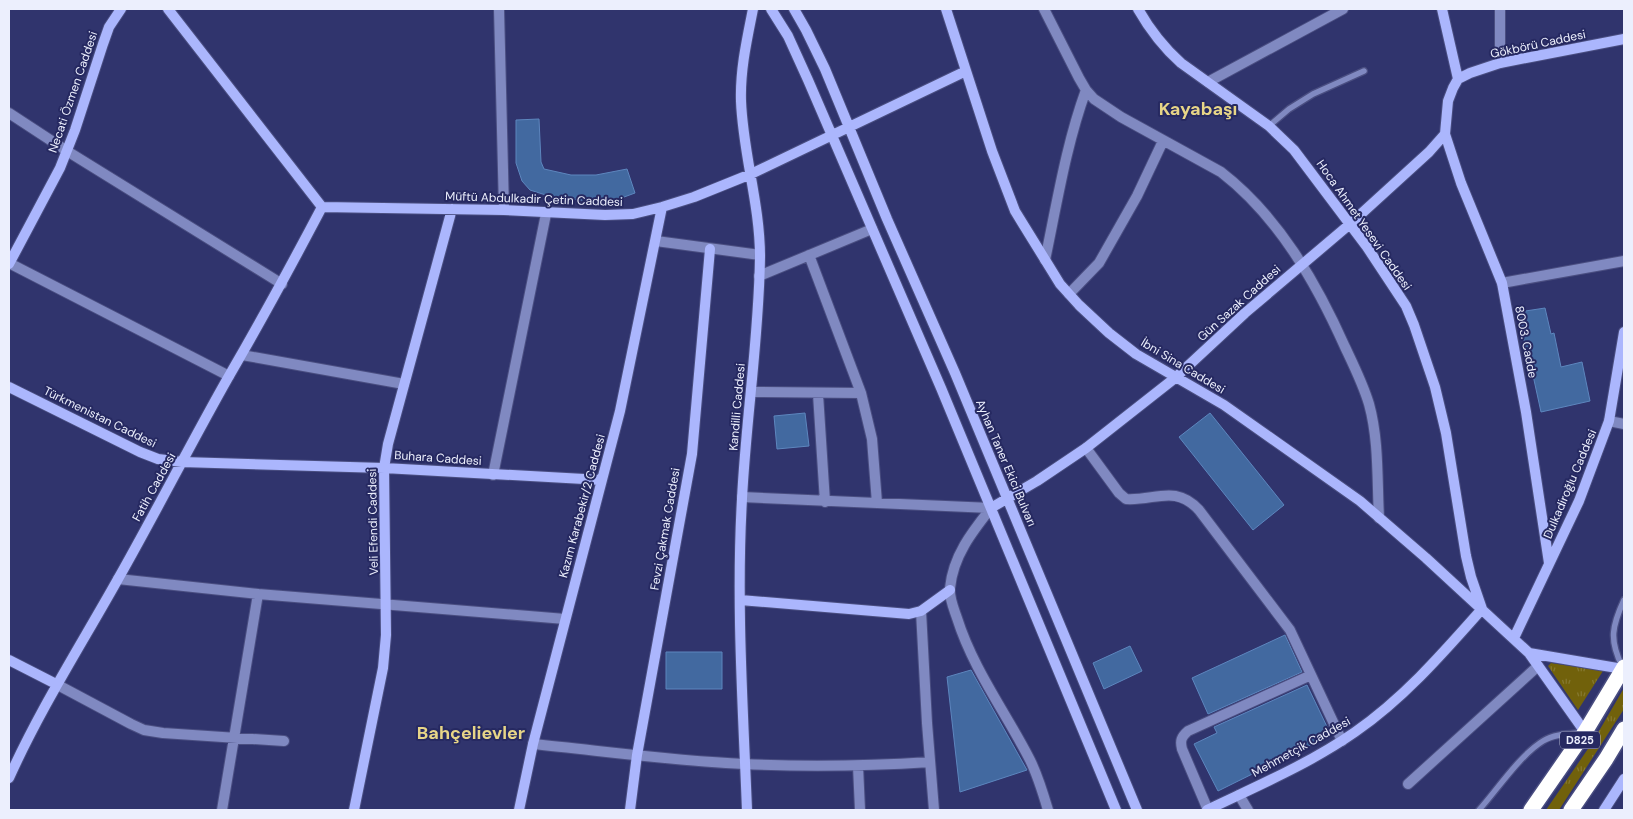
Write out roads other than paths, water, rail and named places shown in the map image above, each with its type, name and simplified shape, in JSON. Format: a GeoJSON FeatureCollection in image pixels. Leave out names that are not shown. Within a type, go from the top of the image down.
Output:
{"type":"FeatureCollection","features":[{"type":"Feature","properties":{"kind":"highway","name":"D825"},"geometry":{"type":"LineString","coordinates":[[1531,810],[1585,732],[1624,668]]}},
{"type":"Feature","properties":{"kind":"highway","name":"D825"},"geometry":{"type":"LineString","coordinates":[[1572,810],[1624,729]]}},
{"type":"Feature","properties":{"kind":"street","name":"Necati Özmen Caddesi"},"geometry":{"type":"LineString","coordinates":[[9,264],[60,168],[92,79],[102,44],[109,27],[121,9]]}},
{"type":"Feature","properties":{"kind":"street"},"geometry":{"type":"LineString","coordinates":[[168,9],[322,207]]}},
{"type":"Feature","properties":{"kind":"street"},"geometry":{"type":"LineString","coordinates":[[499,9],[504,210]]}},
{"type":"Feature","properties":{"kind":"street","name":"Kandilli Caddesi"},"geometry":{"type":"LineString","coordinates":[[747,810],[740,600],[742,497],[760,255],[758,222],[745,141],[741,100],[743,66],[753,9]]}},
{"type":"Feature","properties":{"kind":"street"},"geometry":{"type":"LineString","coordinates":[[771,9],[797,54],[941,388],[1116,810]]}},
{"type":"Feature","properties":{"kind":"street","name":"Ayhan Taner Ekici Bulvarı"},"geometry":{"type":"LineString","coordinates":[[794,9],[814,46],[955,373],[1137,810]]}},
{"type":"Feature","properties":{"kind":"street","name":"İbni Sina Caddesi"},"geometry":{"type":"LineString","coordinates":[[946,9],[992,150],[1015,211],[1060,284],[1079,305],[1136,354],[1224,405],[1360,501],[1529,653],[1585,732]]}},
{"type":"Feature","properties":{"kind":"street"},"geometry":{"type":"LineString","coordinates":[[1044,9],[1086,90],[1094,99],[1163,141],[1221,172],[1263,210],[1302,265],[1342,341],[1369,404],[1376,450],[1379,518]]}},
{"type":"Feature","properties":{"kind":"street","name":"Hoca Ahmet Yesevi Caddesi"},"geometry":{"type":"LineString","coordinates":[[1138,9],[1149,27],[1170,53],[1269,126],[1294,150],[1350,224],[1397,291],[1414,324],[1423,350],[1446,433],[1466,556],[1482,609]]}},
{"type":"Feature","properties":{"kind":"street"},"geometry":{"type":"LineString","coordinates":[[1208,82],[1343,9]]}},
{"type":"Feature","properties":{"kind":"street"},"geometry":{"type":"LineString","coordinates":[[1442,9],[1458,79],[1448,101],[1445,134]]}},
{"type":"Feature","properties":{"kind":"street"},"geometry":{"type":"LineString","coordinates":[[1500,9],[1500,63]]}},
{"type":"Feature","properties":{"kind":"street","name":"Gökbörü Caddesi"},"geometry":{"type":"LineString","coordinates":[[1458,79],[1500,63],[1624,39]]}},
{"type":"Feature","properties":{"kind":"street","name":"Müftü Abdulkadir Çetin Caddesi"},"geometry":{"type":"LineString","coordinates":[[322,207],[504,210],[546,214],[633,214],[694,197],[751,174],[966,71]]}},
{"type":"Feature","properties":{"kind":"street"},"geometry":{"type":"LineString","coordinates":[[1044,260],[1076,116],[1086,90]]}},
{"type":"Feature","properties":{"kind":"street"},"geometry":{"type":"LineString","coordinates":[[9,113],[282,284]]}},
{"type":"Feature","properties":{"kind":"street","name":"Gün Sazak Caddesi"},"geometry":{"type":"LineString","coordinates":[[991,508],[1086,448],[1175,378],[1245,313],[1350,224],[1430,152],[1445,134]]}},
{"type":"Feature","properties":{"kind":"street","name":"8003. Cadde"},"geometry":{"type":"LineString","coordinates":[[1445,134],[1502,283],[1526,412],[1549,563]]}},
{"type":"Feature","properties":{"kind":"street"},"geometry":{"type":"LineString","coordinates":[[1069,294],[1099,263],[1137,196],[1163,141]]}},
{"type":"Feature","properties":{"kind":"street","name":"Fatih Caddesi"},"geometry":{"type":"LineString","coordinates":[[9,778],[56,684],[118,580],[229,376],[282,284],[322,207]]}},
{"type":"Feature","properties":{"kind":"street","name":"Kazım Karabekir/2 Caddesi"},"geometry":{"type":"LineString","coordinates":[[519,810],[533,744],[620,411],[662,207]]}},
{"type":"Feature","properties":{"kind":"street","name":"Veli Efendi Caddesi"},"geometry":{"type":"LineString","coordinates":[[354,810],[382,668],[386,636],[384,468],[388,444],[452,209]]}},
{"type":"Feature","properties":{"kind":"street"},"geometry":{"type":"LineString","coordinates":[[493,474],[546,214]]}},
{"type":"Feature","properties":{"kind":"street"},"geometry":{"type":"LineString","coordinates":[[759,276],[872,229]]}},
{"type":"Feature","properties":{"kind":"street"},"geometry":{"type":"LineString","coordinates":[[656,241],[760,255]]}},
{"type":"Feature","properties":{"kind":"street","name":"Fevzi Çakmak Caddesi"},"geometry":{"type":"LineString","coordinates":[[630,810],[637,755],[692,454],[710,249]]}},
{"type":"Feature","properties":{"kind":"street"},"geometry":{"type":"LineString","coordinates":[[809,254],[861,393],[872,439],[878,503]]}},
{"type":"Feature","properties":{"kind":"street"},"geometry":{"type":"LineString","coordinates":[[1502,283],[1624,261]]}},
{"type":"Feature","properties":{"kind":"street"},"geometry":{"type":"LineString","coordinates":[[9,264],[229,376]]}},
{"type":"Feature","properties":{"kind":"street","name":"Dulkadiroğlu Caddesi"},"geometry":{"type":"LineString","coordinates":[[1514,638],[1578,501],[1609,421],[1614,404],[1624,332]]}},
{"type":"Feature","properties":{"kind":"street"},"geometry":{"type":"LineString","coordinates":[[242,355],[404,384]]}},
{"type":"Feature","properties":{"kind":"street","name":"Türkmenistan Caddesi"},"geometry":{"type":"LineString","coordinates":[[9,387],[133,449],[158,459],[182,462]]}},
{"type":"Feature","properties":{"kind":"street"},"geometry":{"type":"LineString","coordinates":[[751,392],[861,393]]}},
{"type":"Feature","properties":{"kind":"street"},"geometry":{"type":"LineString","coordinates":[[818,394],[825,502]]}},
{"type":"Feature","properties":{"kind":"street"},"geometry":{"type":"LineString","coordinates":[[1609,421],[1624,424]]}},
{"type":"Feature","properties":{"kind":"street"},"geometry":{"type":"LineString","coordinates":[[1086,448],[1119,493],[1126,499],[1166,494],[1177,495],[1192,503],[1283,619],[1297,643],[1310,675],[1342,741]]}},
{"type":"Feature","properties":{"kind":"street","name":"Buhara Caddesi"},"geometry":{"type":"LineString","coordinates":[[182,462],[384,468],[602,480]]}},
{"type":"Feature","properties":{"kind":"street"},"geometry":{"type":"LineString","coordinates":[[742,497],[991,508]]}},
{"type":"Feature","properties":{"kind":"street"},"geometry":{"type":"LineString","coordinates":[[991,508],[964,544],[954,565],[950,590],[953,608],[971,653],[1030,760],[1048,810]]}},
{"type":"Feature","properties":{"kind":"street"},"geometry":{"type":"LineString","coordinates":[[118,580],[258,594],[565,619]]}},
{"type":"Feature","properties":{"kind":"street"},"geometry":{"type":"LineString","coordinates":[[740,600],[909,614],[921,611],[950,590]]}},
{"type":"Feature","properties":{"kind":"street"},"geometry":{"type":"LineString","coordinates":[[222,810],[258,594]]}},
{"type":"Feature","properties":{"kind":"street","name":"Mehmetçik Caddesi"},"geometry":{"type":"LineString","coordinates":[[1208,810],[1309,760],[1342,741],[1374,718],[1438,659],[1482,609]]}},
{"type":"Feature","properties":{"kind":"street"},"geometry":{"type":"LineString","coordinates":[[921,611],[934,810]]}},
{"type":"Feature","properties":{"kind":"street"},"geometry":{"type":"LineString","coordinates":[[1529,653],[1624,668]]}},
{"type":"Feature","properties":{"kind":"street"},"geometry":{"type":"LineString","coordinates":[[9,660],[144,730],[163,733],[284,741]]}},
{"type":"Feature","properties":{"kind":"street"},"geometry":{"type":"LineString","coordinates":[[1408,784],[1538,666]]}},
{"type":"Feature","properties":{"kind":"street"},"geometry":{"type":"LineString","coordinates":[[1208,810],[1182,749],[1182,736],[1188,731],[1310,675]]}},
{"type":"Feature","properties":{"kind":"street"},"geometry":{"type":"LineString","coordinates":[[533,744],[745,764],[858,766],[930,762]]}},
{"type":"Feature","properties":{"kind":"street"},"geometry":{"type":"LineString","coordinates":[[858,766],[860,810]]}},
{"type":"Feature","properties":{"kind":"street"},"geometry":{"type":"LineString","coordinates":[[1604,810],[1624,779]]}},
{"type":"Feature","properties":{"kind":"street"},"geometry":{"type":"LineString","coordinates":[[1240,794],[1248,810]]}},
{"type":"Feature","properties":{"kind":"lane"},"geometry":{"type":"LineString","coordinates":[[1269,126],[1289,109],[1313,94],[1364,71]]}},
{"type":"Feature","properties":{"kind":"lane"},"geometry":{"type":"LineString","coordinates":[[1624,600],[1614,626],[1612,641],[1616,656],[1624,668]]}},
{"type":"Feature","properties":{"kind":"lane"},"geometry":{"type":"LineString","coordinates":[[1479,810],[1530,751],[1544,740],[1560,735],[1585,732]]}},
{"type":"Feature","properties":{"kind":"district","name":"Kayabaşı"},"geometry":{"type":"Point","coordinates":[1198,109]}},
{"type":"Feature","properties":{"kind":"district","name":"Bahçelievler"},"geometry":{"type":"Point","coordinates":[471,733]}}]}
